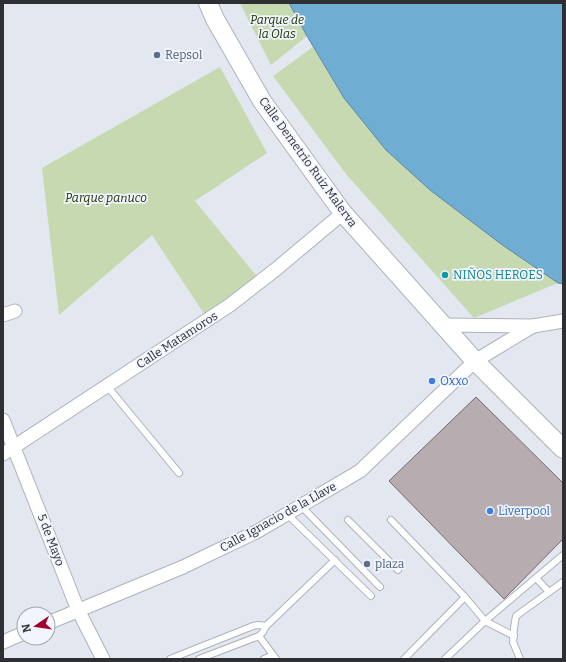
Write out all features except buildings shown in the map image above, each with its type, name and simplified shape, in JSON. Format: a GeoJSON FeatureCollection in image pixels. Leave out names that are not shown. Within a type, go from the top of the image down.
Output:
{"type":"FeatureCollection","features":[{"type":"Feature","properties":{"kind":"main road","name":"Calle Demetrio Ruiz Malerva"},"geometry":{"type":"LineString","coordinates":[[208,3],[215,19],[262,101],[343,213],[475,361],[563,449]]}},
{"type":"Feature","properties":{"kind":"street","name":"Calle Matamoros"},"geometry":{"type":"LineString","coordinates":[[3,454],[230,305],[275,270],[343,213]]}},
{"type":"Feature","properties":{"kind":"street"},"geometry":{"type":"LineString","coordinates":[[443,326],[533,326],[563,321]]}},
{"type":"Feature","properties":{"kind":"street","name":"Calle Ignacio de la Llave"},"geometry":{"type":"LineString","coordinates":[[56,620],[183,567],[258,531],[360,471],[475,361],[533,326]]}},
{"type":"Feature","properties":{"kind":"street","name":"5 de Mayo"},"geometry":{"type":"LineString","coordinates":[[3,420],[78,610],[103,659]]}},
{"type":"Feature","properties":{"kind":"street"},"geometry":{"type":"LineString","coordinates":[[3,642],[16,636]]}},
{"type":"Feature","properties":{"kind":"lane"},"geometry":{"type":"LineString","coordinates":[[107,386],[179,473]]}},
{"type":"Feature","properties":{"kind":"lane"},"geometry":{"type":"LineString","coordinates":[[301,506],[380,587]]}},
{"type":"Feature","properties":{"kind":"lane"},"geometry":{"type":"LineString","coordinates":[[287,514],[371,596]]}},
{"type":"Feature","properties":{"kind":"lane"},"geometry":{"type":"LineString","coordinates":[[348,520],[398,570]]}},
{"type":"Feature","properties":{"kind":"lane"},"geometry":{"type":"LineString","coordinates":[[391,520],[465,597],[485,621],[514,636]]}},
{"type":"Feature","properties":{"kind":"lane"},"geometry":{"type":"LineString","coordinates":[[445,659],[485,621],[563,555]]}},
{"type":"Feature","properties":{"kind":"lane"},"geometry":{"type":"LineString","coordinates":[[199,659],[259,636],[266,626],[335,560]]}},
{"type":"Feature","properties":{"kind":"lane"},"geometry":{"type":"LineString","coordinates":[[536,578],[549,592]]}},
{"type":"Feature","properties":{"kind":"lane"},"geometry":{"type":"LineString","coordinates":[[520,659],[513,642],[516,616],[563,582]]}},
{"type":"Feature","properties":{"kind":"lane"},"geometry":{"type":"LineString","coordinates":[[404,659],[465,597]]}},
{"type":"Feature","properties":{"kind":"lane"},"geometry":{"type":"LineString","coordinates":[[170,659],[253,626],[266,626]]}},
{"type":"Feature","properties":{"kind":"lane"},"geometry":{"type":"LineString","coordinates":[[259,636],[274,657],[264,659]]}},
{"type":"Feature","properties":{"kind":"green space","name":"Parque de la Olas"},"geometry":{"type":"Polygon","coordinates":[[[240,3],[289,3],[307,36],[271,65],[240,3]]]}},
{"type":"Feature","properties":{"kind":"green space"},"geometry":{"type":"Polygon","coordinates":[[[313,47],[344,98],[386,150],[430,190],[501,244],[558,283],[474,318],[346,174],[273,76],[313,47]]]}},
{"type":"Feature","properties":{"kind":"green space","name":"Parque panuco"},"geometry":{"type":"Polygon","coordinates":[[[220,67],[267,153],[195,201],[259,279],[205,315],[152,235],[59,315],[42,168],[220,67]]]}},
{"type":"Feature","properties":{"kind":"water"},"geometry":{"type":"Polygon","coordinates":[[[289,3],[563,3],[563,284],[558,283],[501,244],[430,190],[386,150],[344,98],[289,3]]]}},
{"type":"Feature","properties":{"kind":"place","name":"Repsol"},"geometry":{"type":"Point","coordinates":[157,55]}},
{"type":"Feature","properties":{"kind":"place","name":"NIÑOS HEROES"},"geometry":{"type":"Point","coordinates":[445,275]}},
{"type":"Feature","properties":{"kind":"place","name":"Oxxo"},"geometry":{"type":"Point","coordinates":[432,381]}},
{"type":"Feature","properties":{"kind":"place","name":"Liverpool"},"geometry":{"type":"Point","coordinates":[490,511]}},
{"type":"Feature","properties":{"kind":"place","name":"plaza"},"geometry":{"type":"Point","coordinates":[367,564]}}]}
